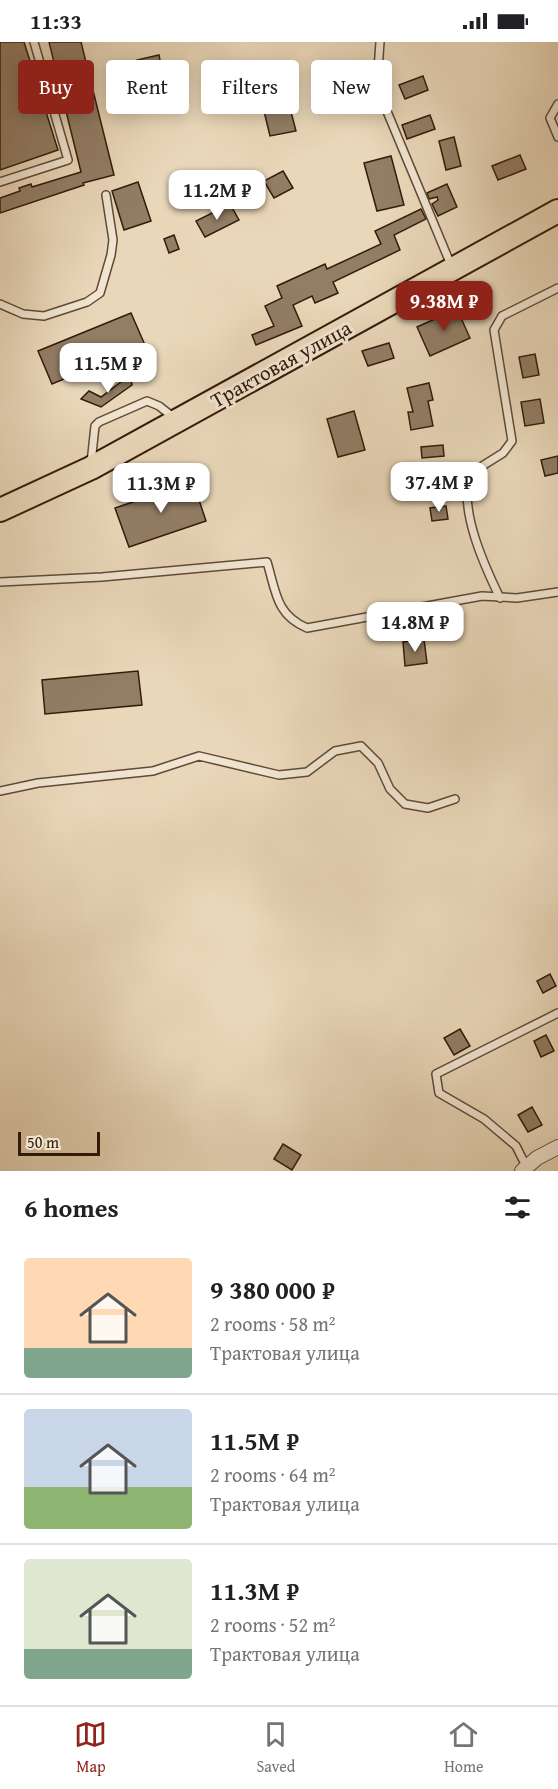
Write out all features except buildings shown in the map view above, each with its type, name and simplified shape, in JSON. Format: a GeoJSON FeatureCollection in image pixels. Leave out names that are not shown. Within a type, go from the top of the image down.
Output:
{"type":"FeatureCollection","features":[{"type":"Feature","properties":{"kind":"highway","name":"Трактовая улица"},"geometry":{"type":"LineString","coordinates":[[0,510],[91,468],[558,211]]}},
{"type":"Feature","properties":{"kind":"street"},"geometry":{"type":"LineString","coordinates":[[524,1169],[558,1147]]}},
{"type":"Feature","properties":{"kind":"lane"},"geometry":{"type":"LineString","coordinates":[[0,182],[68,160],[34,42]]}},
{"type":"Feature","properties":{"kind":"lane"},"geometry":{"type":"LineString","coordinates":[[380,42],[377,84],[381,97],[453,269]]}},
{"type":"Feature","properties":{"kind":"lane"},"geometry":{"type":"LineString","coordinates":[[558,104],[550,118],[558,138]]}},
{"type":"Feature","properties":{"kind":"lane"},"geometry":{"type":"LineString","coordinates":[[0,304],[23,314],[44,316],[87,302],[100,292],[112,247],[106,195]]}},
{"type":"Feature","properties":{"kind":"lane"},"geometry":{"type":"LineString","coordinates":[[500,598],[474,540],[467,490],[471,473],[503,453],[512,441],[494,330],[501,316],[558,288]]}},
{"type":"Feature","properties":{"kind":"lane"},"geometry":{"type":"LineString","coordinates":[[91,468],[94,431],[99,422],[147,401],[159,406],[177,420]]}},
{"type":"Feature","properties":{"kind":"lane"},"geometry":{"type":"LineString","coordinates":[[0,582],[102,577],[267,562],[281,609],[291,621],[307,628],[426,604],[482,596],[500,598],[558,592]]}},
{"type":"Feature","properties":{"kind":"lane"},"geometry":{"type":"LineString","coordinates":[[0,791],[38,783],[153,771],[199,756],[279,776],[307,772],[335,751],[361,746],[378,763],[390,789],[405,804],[428,808],[455,799]]}},
{"type":"Feature","properties":{"kind":"lane"},"geometry":{"type":"LineString","coordinates":[[524,1169],[516,1146],[484,1119],[439,1093],[436,1074],[558,1013]]}}]}
